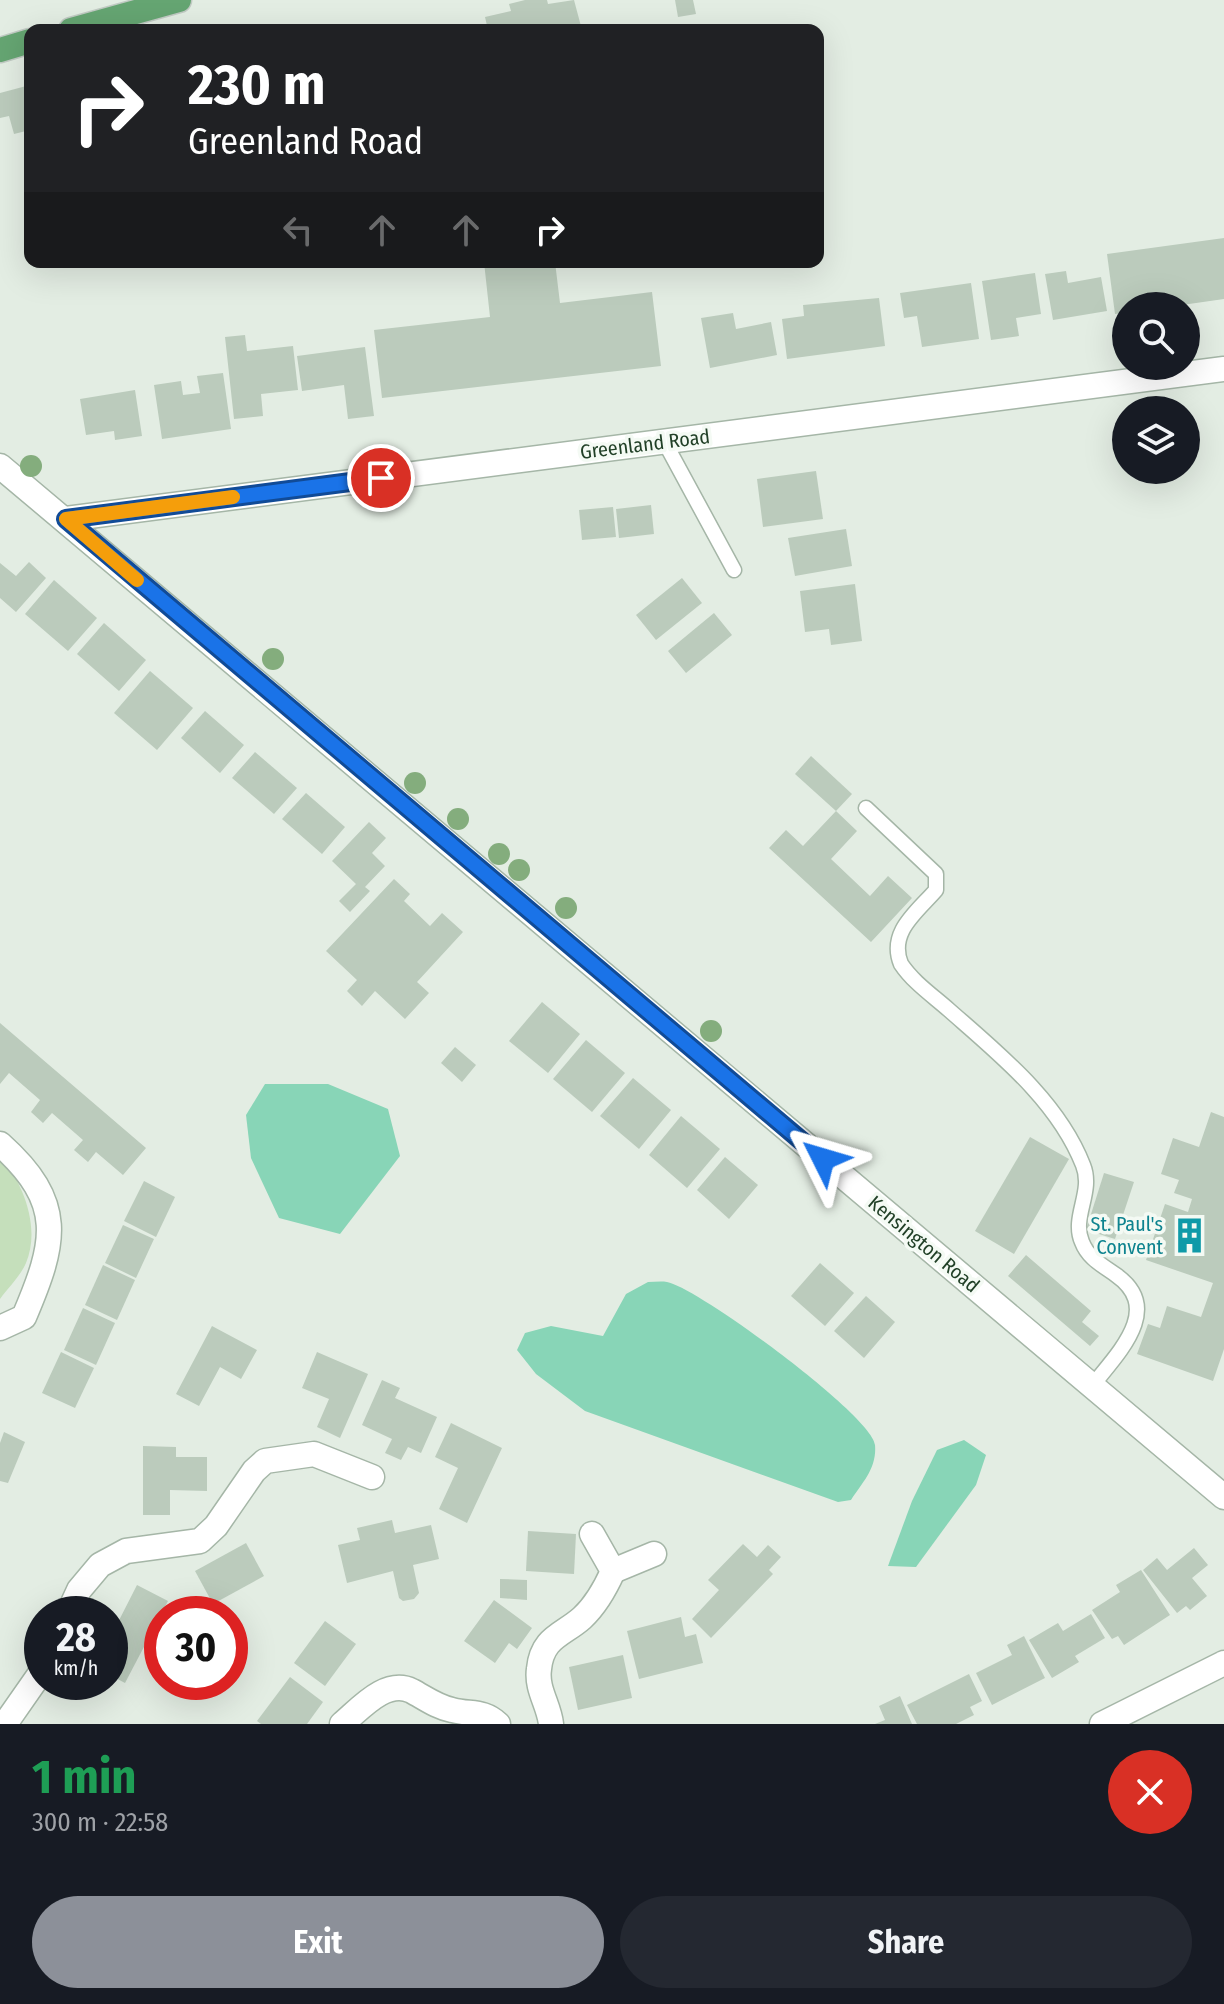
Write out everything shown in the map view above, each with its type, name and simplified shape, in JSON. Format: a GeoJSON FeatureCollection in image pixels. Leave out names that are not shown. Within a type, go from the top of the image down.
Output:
{"type":"FeatureCollection","features":[{"type":"Feature","properties":{"kind":"main road"},"geometry":{"type":"LineString","coordinates":[[88,24],[142,5],[179,0]]}},
{"type":"Feature","properties":{"kind":"main road"},"geometry":{"type":"LineString","coordinates":[[0,50],[24,43]]}},
{"type":"Feature","properties":{"kind":"street","name":"Greenland Road"},"geometry":{"type":"LineString","coordinates":[[66,519],[1224,369]]}},
{"type":"Feature","properties":{"kind":"street","name":"Kensington Road"},"geometry":{"type":"LineString","coordinates":[[0,466],[1224,1497]]}},
{"type":"Feature","properties":{"kind":"street"},"geometry":{"type":"LineString","coordinates":[[0,1144],[29,1170],[49,1215],[47,1263],[24,1317],[0,1328]]}},
{"type":"Feature","properties":{"kind":"street"},"geometry":{"type":"LineString","coordinates":[[76,1596],[100,1565],[126,1551],[200,1541],[216,1526],[254,1471],[265,1461],[314,1454],[372,1477]]}},
{"type":"Feature","properties":{"kind":"street"},"geometry":{"type":"LineString","coordinates":[[592,1534],[613,1571]]}},
{"type":"Feature","properties":{"kind":"street"},"geometry":{"type":"LineString","coordinates":[[551,1724],[541,1693],[538,1670],[543,1651],[558,1632],[580,1621],[603,1595],[613,1571],[654,1554]]}},
{"type":"Feature","properties":{"kind":"street"},"geometry":{"type":"LineString","coordinates":[[1102,1724],[1224,1663]]}},
{"type":"Feature","properties":{"kind":"street"},"geometry":{"type":"LineString","coordinates":[[342,1724],[369,1701],[391,1688],[407,1689],[442,1708],[486,1713],[498,1724]]}},
{"type":"Feature","properties":{"kind":"street"},"geometry":{"type":"LineString","coordinates":[[5,1724],[24,1697]]}},
{"type":"Feature","properties":{"kind":"lane"},"geometry":{"type":"LineString","coordinates":[[664,441],[734,570]]}},
{"type":"Feature","properties":{"kind":"lane"},"geometry":{"type":"LineString","coordinates":[[866,808],[936,874],[936,890],[900,932],[895,944],[901,964],[1020,1073],[1056,1118],[1083,1163],[1088,1182],[1078,1223],[1080,1240],[1090,1257],[1127,1283],[1136,1295],[1139,1310],[1128,1339],[1092,1386]]}},
{"type":"Feature","properties":{"kind":"shaded area"},"geometry":{"type":"Polygon","coordinates":[[[265,1084],[328,1084],[388,1109],[400,1156],[340,1234],[279,1218],[251,1158],[246,1115],[265,1084]]]}},
{"type":"Feature","properties":{"kind":"shaded area"},"geometry":{"type":"Polygon","coordinates":[[[0,1155],[22,1192],[32,1235],[24,1268],[0,1299],[0,1155]]]}},
{"type":"Feature","properties":{"kind":"shaded area"},"geometry":{"type":"Polygon","coordinates":[[[648,1282],[667,1282],[684,1289],[745,1328],[816,1382],[867,1430],[875,1445],[874,1461],[851,1500],[838,1502],[585,1411],[536,1374],[517,1350],[525,1333],[551,1326],[603,1336],[626,1294],[648,1282]]]}},
{"type":"Feature","properties":{"kind":"shaded area"},"geometry":{"type":"Polygon","coordinates":[[[964,1440],[986,1455],[976,1485],[916,1567],[888,1566],[912,1501],[937,1450],[964,1440]]]}},
{"type":"Feature","properties":{"kind":"building"},"geometry":{"type":"Polygon","coordinates":[[[525,0],[547,0],[548,4],[574,0],[580,24],[487,24],[485,17],[511,11],[509,4],[525,0]]]}},
{"type":"Feature","properties":{"kind":"building"},"geometry":{"type":"Polygon","coordinates":[[[675,0],[693,0],[696,14],[678,17],[675,0]]]}},
{"type":"Feature","properties":{"kind":"building"},"geometry":{"type":"Polygon","coordinates":[[[24,87],[24,132],[14,134],[9,116],[0,118],[0,93],[24,87]]]}},
{"type":"Feature","properties":{"kind":"building"},"geometry":{"type":"Polygon","coordinates":[[[1224,238],[1224,299],[1200,302],[1200,292],[1112,292],[1107,254],[1224,238]]]}},
{"type":"Feature","properties":{"kind":"building"},"geometry":{"type":"Polygon","coordinates":[[[485,268],[556,268],[560,303],[652,292],[661,366],[382,398],[374,330],[490,317],[485,268]]]}},
{"type":"Feature","properties":{"kind":"building"},"geometry":{"type":"Polygon","coordinates":[[[1066,271],[1068,283],[1101,277],[1107,311],[1053,320],[1045,274],[1066,271]]]}},
{"type":"Feature","properties":{"kind":"building"},"geometry":{"type":"Polygon","coordinates":[[[1035,273],[1041,314],[1016,318],[1019,336],[991,340],[982,281],[1035,273]]]}},
{"type":"Feature","properties":{"kind":"building"},"geometry":{"type":"Polygon","coordinates":[[[971,283],[979,339],[922,347],[917,316],[904,318],[900,293],[971,283]]]}},
{"type":"Feature","properties":{"kind":"building"},"geometry":{"type":"Polygon","coordinates":[[[879,298],[885,346],[787,359],[782,319],[804,316],[803,305],[879,298]]]}},
{"type":"Feature","properties":{"kind":"building"},"geometry":{"type":"Polygon","coordinates":[[[733,313],[736,329],[771,322],[777,355],[710,368],[701,318],[733,313]]]}},
{"type":"Feature","properties":{"kind":"building"},"geometry":{"type":"Polygon","coordinates":[[[245,335],[247,351],[293,346],[298,390],[261,394],[263,416],[234,419],[225,337],[245,335]]]}},
{"type":"Feature","properties":{"kind":"building"},"geometry":{"type":"Polygon","coordinates":[[[365,347],[374,416],[348,419],[344,385],[302,391],[297,356],[365,347]]]}},
{"type":"Feature","properties":{"kind":"building"},"geometry":{"type":"Polygon","coordinates":[[[223,373],[231,429],[162,439],[154,385],[181,381],[183,395],[200,393],[197,376],[223,373]]]}},
{"type":"Feature","properties":{"kind":"building"},"geometry":{"type":"Polygon","coordinates":[[[135,390],[142,436],[115,440],[114,431],[86,435],[80,399],[135,390]]]}},
{"type":"Feature","properties":{"kind":"building"},"geometry":{"type":"Polygon","coordinates":[[[816,471],[823,519],[763,527],[757,479],[816,471]]]}},
{"type":"Feature","properties":{"kind":"building"},"geometry":{"type":"Polygon","coordinates":[[[651,505],[654,534],[619,538],[616,509],[651,505]]]}},
{"type":"Feature","properties":{"kind":"building"},"geometry":{"type":"Polygon","coordinates":[[[613,507],[616,537],[582,540],[579,510],[613,507]]]}},
{"type":"Feature","properties":{"kind":"building"},"geometry":{"type":"Polygon","coordinates":[[[846,529],[852,566],[795,576],[788,538],[846,529]]]}},
{"type":"Feature","properties":{"kind":"building"},"geometry":{"type":"Polygon","coordinates":[[[29,562],[46,578],[16,612],[0,598],[0,563],[16,576],[29,562]]]}},
{"type":"Feature","properties":{"kind":"building"},"geometry":{"type":"Polygon","coordinates":[[[682,578],[702,603],[656,640],[636,615],[682,578]]]}},
{"type":"Feature","properties":{"kind":"building"},"geometry":{"type":"Polygon","coordinates":[[[54,580],[97,618],[68,651],[25,614],[54,580]]]}},
{"type":"Feature","properties":{"kind":"building"},"geometry":{"type":"Polygon","coordinates":[[[855,584],[862,641],[831,645],[829,629],[805,632],[800,591],[855,584]]]}},
{"type":"Feature","properties":{"kind":"building"},"geometry":{"type":"Polygon","coordinates":[[[714,613],[732,635],[686,673],[668,651],[714,613]]]}},
{"type":"Feature","properties":{"kind":"building"},"geometry":{"type":"Polygon","coordinates":[[[104,623],[146,660],[119,691],[77,654],[104,623]]]}},
{"type":"Feature","properties":{"kind":"building"},"geometry":{"type":"Polygon","coordinates":[[[150,671],[193,708],[157,750],[114,713],[150,671]]]}},
{"type":"Feature","properties":{"kind":"building"},"geometry":{"type":"Polygon","coordinates":[[[205,711],[244,745],[220,773],[181,738],[205,711]]]}},
{"type":"Feature","properties":{"kind":"building"},"geometry":{"type":"Polygon","coordinates":[[[255,752],[297,788],[274,814],[232,778],[255,752]]]}},
{"type":"Feature","properties":{"kind":"building"},"geometry":{"type":"Polygon","coordinates":[[[811,756],[852,794],[836,811],[795,774],[811,756]]]}},
{"type":"Feature","properties":{"kind":"building"},"geometry":{"type":"Polygon","coordinates":[[[306,793],[345,827],[322,854],[282,819],[306,793]]]}},
{"type":"Feature","properties":{"kind":"building"},"geometry":{"type":"Polygon","coordinates":[[[836,811],[857,831],[831,859],[870,896],[888,876],[912,898],[871,942],[769,848],[786,830],[803,846],[836,811]]]}},
{"type":"Feature","properties":{"kind":"building"},"geometry":{"type":"Polygon","coordinates":[[[369,822],[386,838],[372,853],[385,866],[365,887],[370,891],[350,912],[339,901],[356,884],[332,861],[369,822]]]}},
{"type":"Feature","properties":{"kind":"building"},"geometry":{"type":"Polygon","coordinates":[[[394,879],[410,894],[404,901],[430,926],[442,913],[463,932],[417,982],[429,993],[405,1019],[375,991],[362,1006],[347,991],[357,980],[326,951],[394,879]]]}},
{"type":"Feature","properties":{"kind":"building"},"geometry":{"type":"Polygon","coordinates":[[[542,1002],[580,1034],[548,1073],[509,1041],[542,1002]]]}},
{"type":"Feature","properties":{"kind":"building"},"geometry":{"type":"Polygon","coordinates":[[[0,1023],[146,1148],[123,1175],[96,1152],[88,1162],[74,1150],[83,1140],[52,1113],[43,1123],[31,1112],[40,1100],[9,1073],[0,1084],[0,1023]]]}},
{"type":"Feature","properties":{"kind":"building"},"geometry":{"type":"Polygon","coordinates":[[[586,1040],[625,1073],[592,1112],[553,1079],[586,1040]]]}},
{"type":"Feature","properties":{"kind":"building"},"geometry":{"type":"Polygon","coordinates":[[[455,1047],[476,1065],[462,1082],[441,1063],[455,1047]]]}},
{"type":"Feature","properties":{"kind":"building"},"geometry":{"type":"Polygon","coordinates":[[[633,1078],[671,1110],[639,1149],[600,1116],[633,1078]]]}},
{"type":"Feature","properties":{"kind":"building","name":"St. Paul's Convent"},"geometry":{"type":"Polygon","coordinates":[[[1211,1112],[1224,1117],[1224,1349],[1213,1381],[1137,1354],[1148,1324],[1160,1328],[1167,1306],[1201,1317],[1213,1283],[1146,1260],[1165,1204],[1188,1212],[1192,1199],[1174,1193],[1179,1180],[1161,1174],[1173,1138],[1199,1147],[1211,1112]]]}},
{"type":"Feature","properties":{"kind":"building"},"geometry":{"type":"Polygon","coordinates":[[[681,1116],[720,1149],[687,1188],[649,1155],[681,1116]]]}},
{"type":"Feature","properties":{"kind":"building"},"geometry":{"type":"Polygon","coordinates":[[[1030,1137],[1069,1159],[1014,1254],[975,1231],[1030,1137]]]}},
{"type":"Feature","properties":{"kind":"building"},"geometry":{"type":"Polygon","coordinates":[[[725,1157],[758,1185],[729,1219],[697,1190],[725,1157]]]}},
{"type":"Feature","properties":{"kind":"building"},"geometry":{"type":"Polygon","coordinates":[[[1104,1173],[1134,1182],[1115,1239],[1086,1230],[1104,1173]]]}},
{"type":"Feature","properties":{"kind":"building"},"geometry":{"type":"Polygon","coordinates":[[[144,1181],[175,1197],[156,1237],[124,1221],[144,1181]]]}},
{"type":"Feature","properties":{"kind":"building"},"geometry":{"type":"Polygon","coordinates":[[[123,1225],[154,1239],[136,1278],[105,1263],[123,1225]]]}},
{"type":"Feature","properties":{"kind":"building"},"geometry":{"type":"Polygon","coordinates":[[[1026,1255],[1091,1311],[1082,1322],[1099,1336],[1090,1346],[1008,1276],[1026,1255]]]}},
{"type":"Feature","properties":{"kind":"building"},"geometry":{"type":"Polygon","coordinates":[[[820,1263],[854,1293],[825,1326],[791,1296],[820,1263]]]}},
{"type":"Feature","properties":{"kind":"building"},"geometry":{"type":"Polygon","coordinates":[[[103,1265],[135,1280],[117,1320],[85,1305],[103,1265]]]}},
{"type":"Feature","properties":{"kind":"building"},"geometry":{"type":"Polygon","coordinates":[[[866,1296],[895,1322],[864,1358],[834,1331],[866,1296]]]}},
{"type":"Feature","properties":{"kind":"building"},"geometry":{"type":"Polygon","coordinates":[[[83,1308],[115,1323],[96,1365],[64,1350],[83,1308]]]}},
{"type":"Feature","properties":{"kind":"building"},"geometry":{"type":"Polygon","coordinates":[[[212,1326],[257,1350],[241,1379],[220,1367],[199,1406],[176,1394],[212,1326]]]}},
{"type":"Feature","properties":{"kind":"building"},"geometry":{"type":"Polygon","coordinates":[[[61,1352],[94,1368],[75,1408],[42,1393],[61,1352]]]}},
{"type":"Feature","properties":{"kind":"building"},"geometry":{"type":"Polygon","coordinates":[[[317,1352],[368,1374],[340,1438],[317,1427],[329,1399],[302,1388],[317,1352]]]}},
{"type":"Feature","properties":{"kind":"building"},"geometry":{"type":"Polygon","coordinates":[[[382,1380],[400,1388],[395,1398],[437,1417],[421,1453],[408,1447],[401,1460],[385,1453],[392,1439],[362,1425],[382,1380]]]}},
{"type":"Feature","properties":{"kind":"building"},"geometry":{"type":"Polygon","coordinates":[[[451,1423],[502,1448],[467,1523],[439,1509],[458,1468],[435,1457],[451,1423]]]}},
{"type":"Feature","properties":{"kind":"building"},"geometry":{"type":"Polygon","coordinates":[[[4,1432],[25,1442],[8,1483],[0,1481],[0,1443],[4,1432]]]}},
{"type":"Feature","properties":{"kind":"building"},"geometry":{"type":"Polygon","coordinates":[[[143,1446],[176,1447],[176,1457],[207,1457],[207,1491],[170,1490],[170,1515],[143,1515],[143,1446]]]}},
{"type":"Feature","properties":{"kind":"building"},"geometry":{"type":"Polygon","coordinates":[[[392,1520],[395,1533],[431,1525],[439,1559],[413,1565],[419,1593],[414,1599],[403,1601],[399,1598],[393,1571],[347,1583],[338,1545],[360,1540],[357,1528],[392,1520]]]}},
{"type":"Feature","properties":{"kind":"building"},"geometry":{"type":"Polygon","coordinates":[[[528,1531],[576,1534],[574,1574],[526,1571],[528,1531]]]}},
{"type":"Feature","properties":{"kind":"building"},"geometry":{"type":"Polygon","coordinates":[[[246,1543],[264,1576],[228,1596],[209,1596],[195,1571],[246,1543]]]}},
{"type":"Feature","properties":{"kind":"building"},"geometry":{"type":"Polygon","coordinates":[[[743,1544],[757,1557],[768,1545],[781,1557],[769,1570],[773,1574],[711,1638],[692,1619],[719,1590],[708,1580],[743,1544]]]}},
{"type":"Feature","properties":{"kind":"building"},"geometry":{"type":"Polygon","coordinates":[[[1194,1548],[1208,1565],[1192,1578],[1207,1596],[1190,1610],[1186,1606],[1177,1613],[1143,1570],[1157,1558],[1167,1570],[1194,1548]]]}},
{"type":"Feature","properties":{"kind":"building"},"geometry":{"type":"Polygon","coordinates":[[[1141,1570],[1170,1615],[1124,1645],[1118,1636],[1112,1639],[1092,1610],[1120,1592],[1116,1585],[1141,1570]]]}},
{"type":"Feature","properties":{"kind":"building"},"geometry":{"type":"Polygon","coordinates":[[[500,1579],[527,1580],[527,1600],[500,1598],[500,1579]]]}},
{"type":"Feature","properties":{"kind":"building"},"geometry":{"type":"Polygon","coordinates":[[[137,1585],[158,1596],[144,1596],[144,1647],[128,1677],[128,1603],[137,1585]]]}},
{"type":"Feature","properties":{"kind":"building"},"geometry":{"type":"Polygon","coordinates":[[[494,1600],[532,1628],[517,1649],[509,1643],[495,1663],[464,1641],[494,1600]]]}},
{"type":"Feature","properties":{"kind":"building"},"geometry":{"type":"Polygon","coordinates":[[[1091,1614],[1105,1638],[1075,1656],[1079,1662],[1052,1678],[1029,1640],[1058,1623],[1063,1631],[1091,1614]]]}},
{"type":"Feature","properties":{"kind":"building"},"geometry":{"type":"Polygon","coordinates":[[[681,1617],[685,1637],[696,1634],[703,1663],[639,1679],[627,1631],[681,1617]]]}},
{"type":"Feature","properties":{"kind":"building"},"geometry":{"type":"Polygon","coordinates":[[[325,1621],[356,1644],[325,1686],[294,1663],[325,1621]]]}},
{"type":"Feature","properties":{"kind":"building"},"geometry":{"type":"Polygon","coordinates":[[[1024,1636],[1045,1678],[992,1705],[976,1673],[1012,1655],[1007,1645],[1024,1636]]]}},
{"type":"Feature","properties":{"kind":"building"},"geometry":{"type":"Polygon","coordinates":[[[623,1655],[632,1698],[578,1710],[569,1667],[623,1655]]]}},
{"type":"Feature","properties":{"kind":"building"},"geometry":{"type":"Polygon","coordinates":[[[969,1674],[982,1701],[970,1707],[974,1715],[956,1724],[917,1724],[907,1705],[969,1674]]]}},
{"type":"Feature","properties":{"kind":"building"},"geometry":{"type":"Polygon","coordinates":[[[290,1677],[323,1702],[307,1724],[261,1724],[257,1721],[290,1677]]]}},
{"type":"Feature","properties":{"kind":"building"},"geometry":{"type":"Polygon","coordinates":[[[900,1696],[912,1724],[875,1724],[885,1720],[879,1706],[900,1696]]]}},
{"type":"Feature","properties":{"kind":"slow traffic"},"geometry":{"type":"LineString","coordinates":[[137,580],[66,519],[233,497]]}},
{"type":"Feature","properties":{"kind":"place","name":"St. Paul's Convent"},"geometry":{"type":"Point","coordinates":[1189,1236]}},
{"type":"Feature","properties":{"kind":"route"},"geometry":{"type":"LineString","coordinates":[[381,478],[66,519],[823,1159]]}}]}
